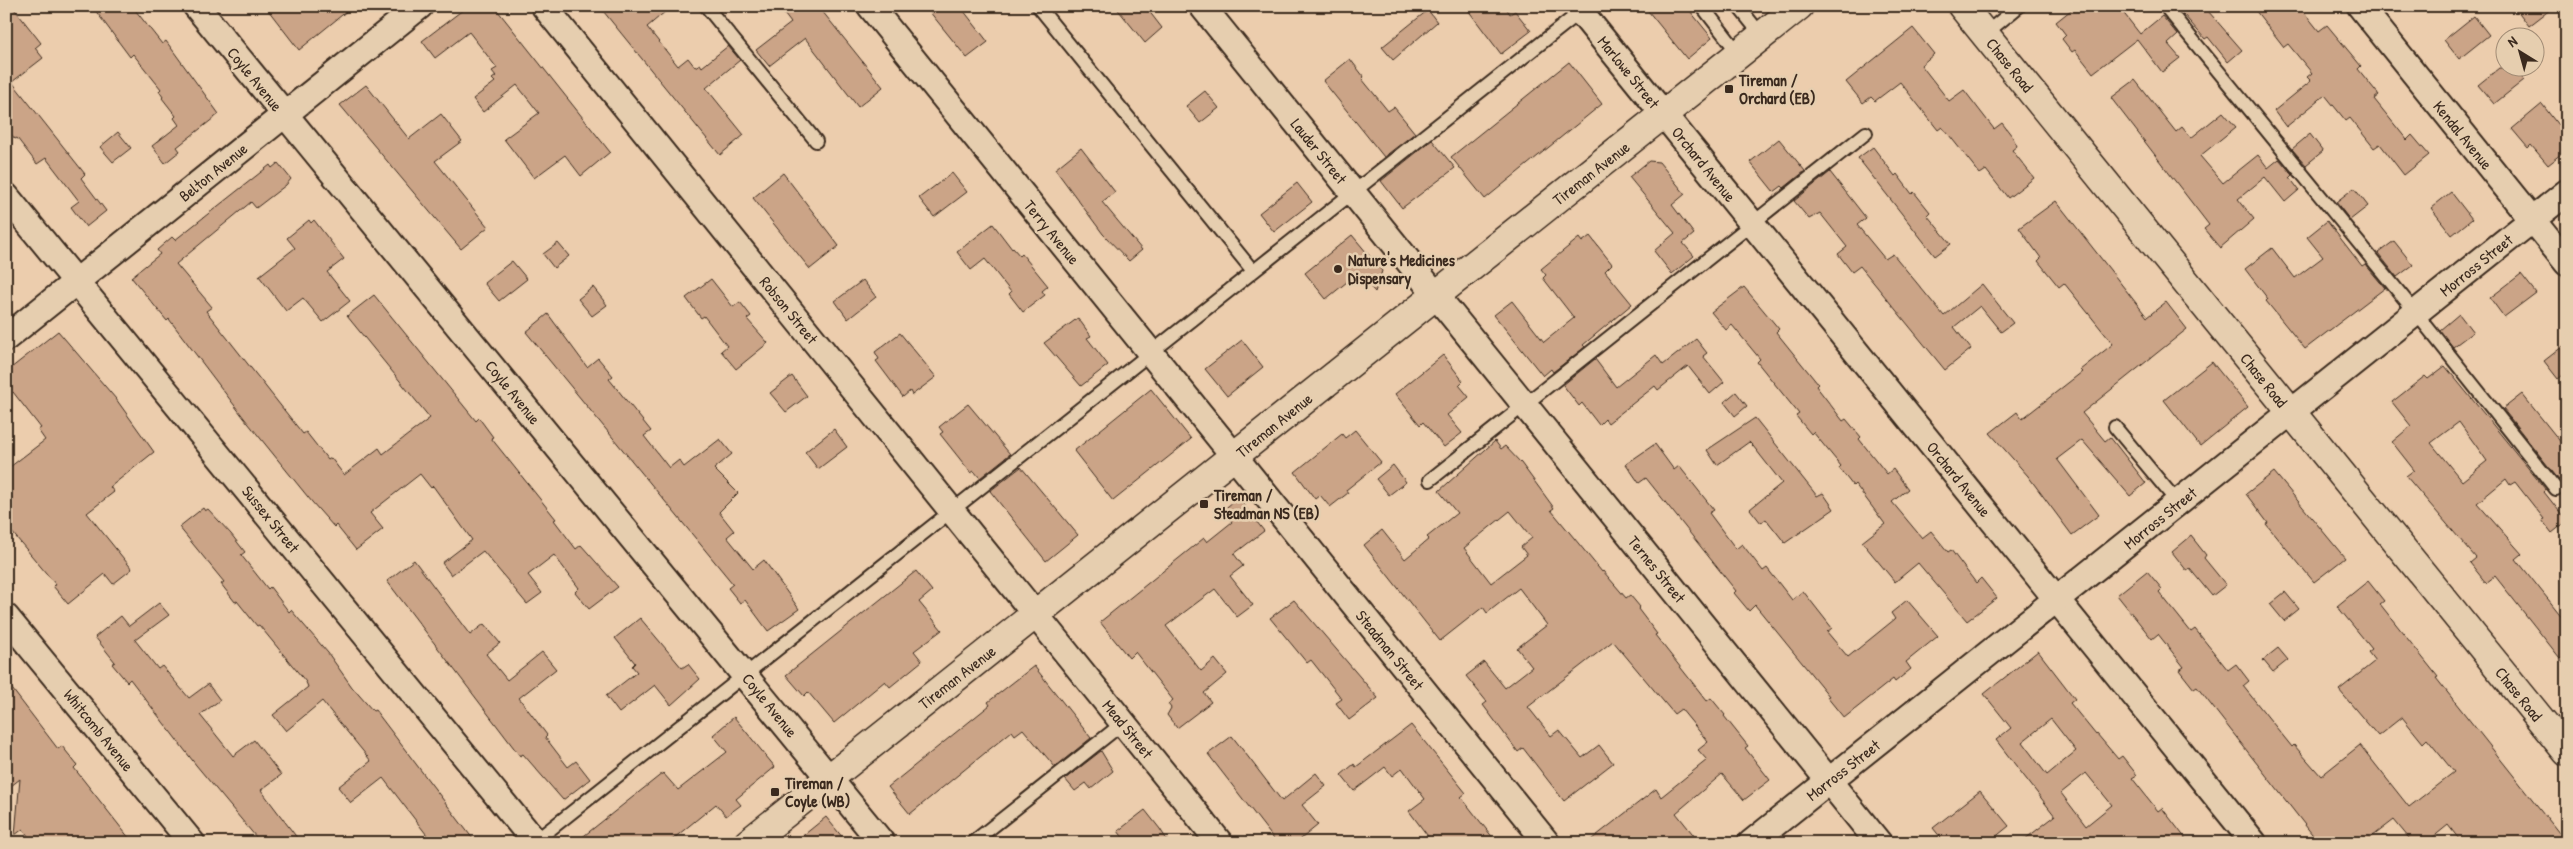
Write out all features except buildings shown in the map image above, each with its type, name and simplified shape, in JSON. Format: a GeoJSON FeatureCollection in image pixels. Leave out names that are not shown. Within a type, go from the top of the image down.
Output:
{"type":"FeatureCollection","features":[{"type":"Feature","properties":{"kind":"street","name":"Coyle Avenue"},"geometry":{"type":"LineString","coordinates":[[196,6],[882,843]]}},
{"type":"Feature","properties":{"kind":"street","name":"Belton Avenue"},"geometry":{"type":"LineString","coordinates":[[6,338],[420,6]]}},
{"type":"Feature","properties":{"kind":"street","name":"Robson Street"},"geometry":{"type":"LineString","coordinates":[[544,6],[1035,614]]}},
{"type":"Feature","properties":{"kind":"street","name":"Terry Avenue"},"geometry":{"type":"LineString","coordinates":[[870,6],[1234,457]]}},
{"type":"Feature","properties":{"kind":"street","name":"Lauder Street"},"geometry":{"type":"LineString","coordinates":[[1202,6],[1436,295]]}},
{"type":"Feature","properties":{"kind":"street","name":"Chase Road"},"geometry":{"type":"LineString","coordinates":[[1962,6],[2567,752]]}},
{"type":"Feature","properties":{"kind":"street","name":"Kendal Avenue"},"geometry":{"type":"LineString","coordinates":[[2360,6],[2567,263]]}},
{"type":"Feature","properties":{"kind":"street","name":"Marlowe Street"},"geometry":{"type":"LineString","coordinates":[[1581,8],[1664,115]]}},
{"type":"Feature","properties":{"kind":"street","name":"Tireman Avenue"},"geometry":{"type":"LineString","coordinates":[[748,843],[1664,115],[1762,36],[1789,9]]}},
{"type":"Feature","properties":{"kind":"street","name":"Orchard Avenue"},"geometry":{"type":"LineString","coordinates":[[1664,115],[2254,843]]}},
{"type":"Feature","properties":{"kind":"street","name":"Morross Street"},"geometry":{"type":"LineString","coordinates":[[1751,843],[2567,192]]}},
{"type":"Feature","properties":{"kind":"street","name":"Sussex Street"},"geometry":{"type":"LineString","coordinates":[[6,196],[535,842]]}},
{"type":"Feature","properties":{"kind":"street","name":"Ternes Street"},"geometry":{"type":"LineString","coordinates":[[1436,295],[1879,843]]}},
{"type":"Feature","properties":{"kind":"street","name":"Steadman Street"},"geometry":{"type":"LineString","coordinates":[[1234,457],[1547,843]]}},
{"type":"Feature","properties":{"kind":"street","name":"Mead Street"},"geometry":{"type":"LineString","coordinates":[[1035,614],[1220,843]]}},
{"type":"Feature","properties":{"kind":"street","name":"Whitcomb Avenue"},"geometry":{"type":"LineString","coordinates":[[6,617],[192,843]]}},
{"type":"Feature","properties":{"kind":"lane"},"geometry":{"type":"LineString","coordinates":[[706,6],[816,141]]}},
{"type":"Feature","properties":{"kind":"lane"},"geometry":{"type":"LineString","coordinates":[[1038,6],[1253,271]]}},
{"type":"Feature","properties":{"kind":"lane"},"geometry":{"type":"LineString","coordinates":[[1702,6],[1740,54]]}},
{"type":"Feature","properties":{"kind":"lane"},"geometry":{"type":"LineString","coordinates":[[1738,6],[1762,36]]}},
{"type":"Feature","properties":{"kind":"lane"},"geometry":{"type":"LineString","coordinates":[[1985,34],[2019,6]]}},
{"type":"Feature","properties":{"kind":"lane"},"geometry":{"type":"LineString","coordinates":[[2165,6],[2416,313],[2556,489]]}},
{"type":"Feature","properties":{"kind":"lane"},"geometry":{"type":"LineString","coordinates":[[535,842],[746,676],[1581,8]]}},
{"type":"Feature","properties":{"kind":"lane"},"geometry":{"type":"LineString","coordinates":[[1430,480],[1866,133]]}},
{"type":"Feature","properties":{"kind":"lane"},"geometry":{"type":"LineString","coordinates":[[2114,427],[2178,503]]}},
{"type":"Feature","properties":{"kind":"lane"},"geometry":{"type":"LineString","coordinates":[[972,843],[1123,723]]}},
{"type":"Feature","properties":{"kind":"place","name":"Tireman / Orchard (EB)"},"geometry":{"type":"Point","coordinates":[1729,89]}},
{"type":"Feature","properties":{"kind":"place","name":"Nature's Medicines Dispensary"},"geometry":{"type":"Point","coordinates":[1338,269]}},
{"type":"Feature","properties":{"kind":"place","name":"Tireman / Steadman NS (EB)"},"geometry":{"type":"Point","coordinates":[1204,504]}},
{"type":"Feature","properties":{"kind":"place","name":"Tireman / Coyle (WB)"},"geometry":{"type":"Point","coordinates":[775,792]}}]}
